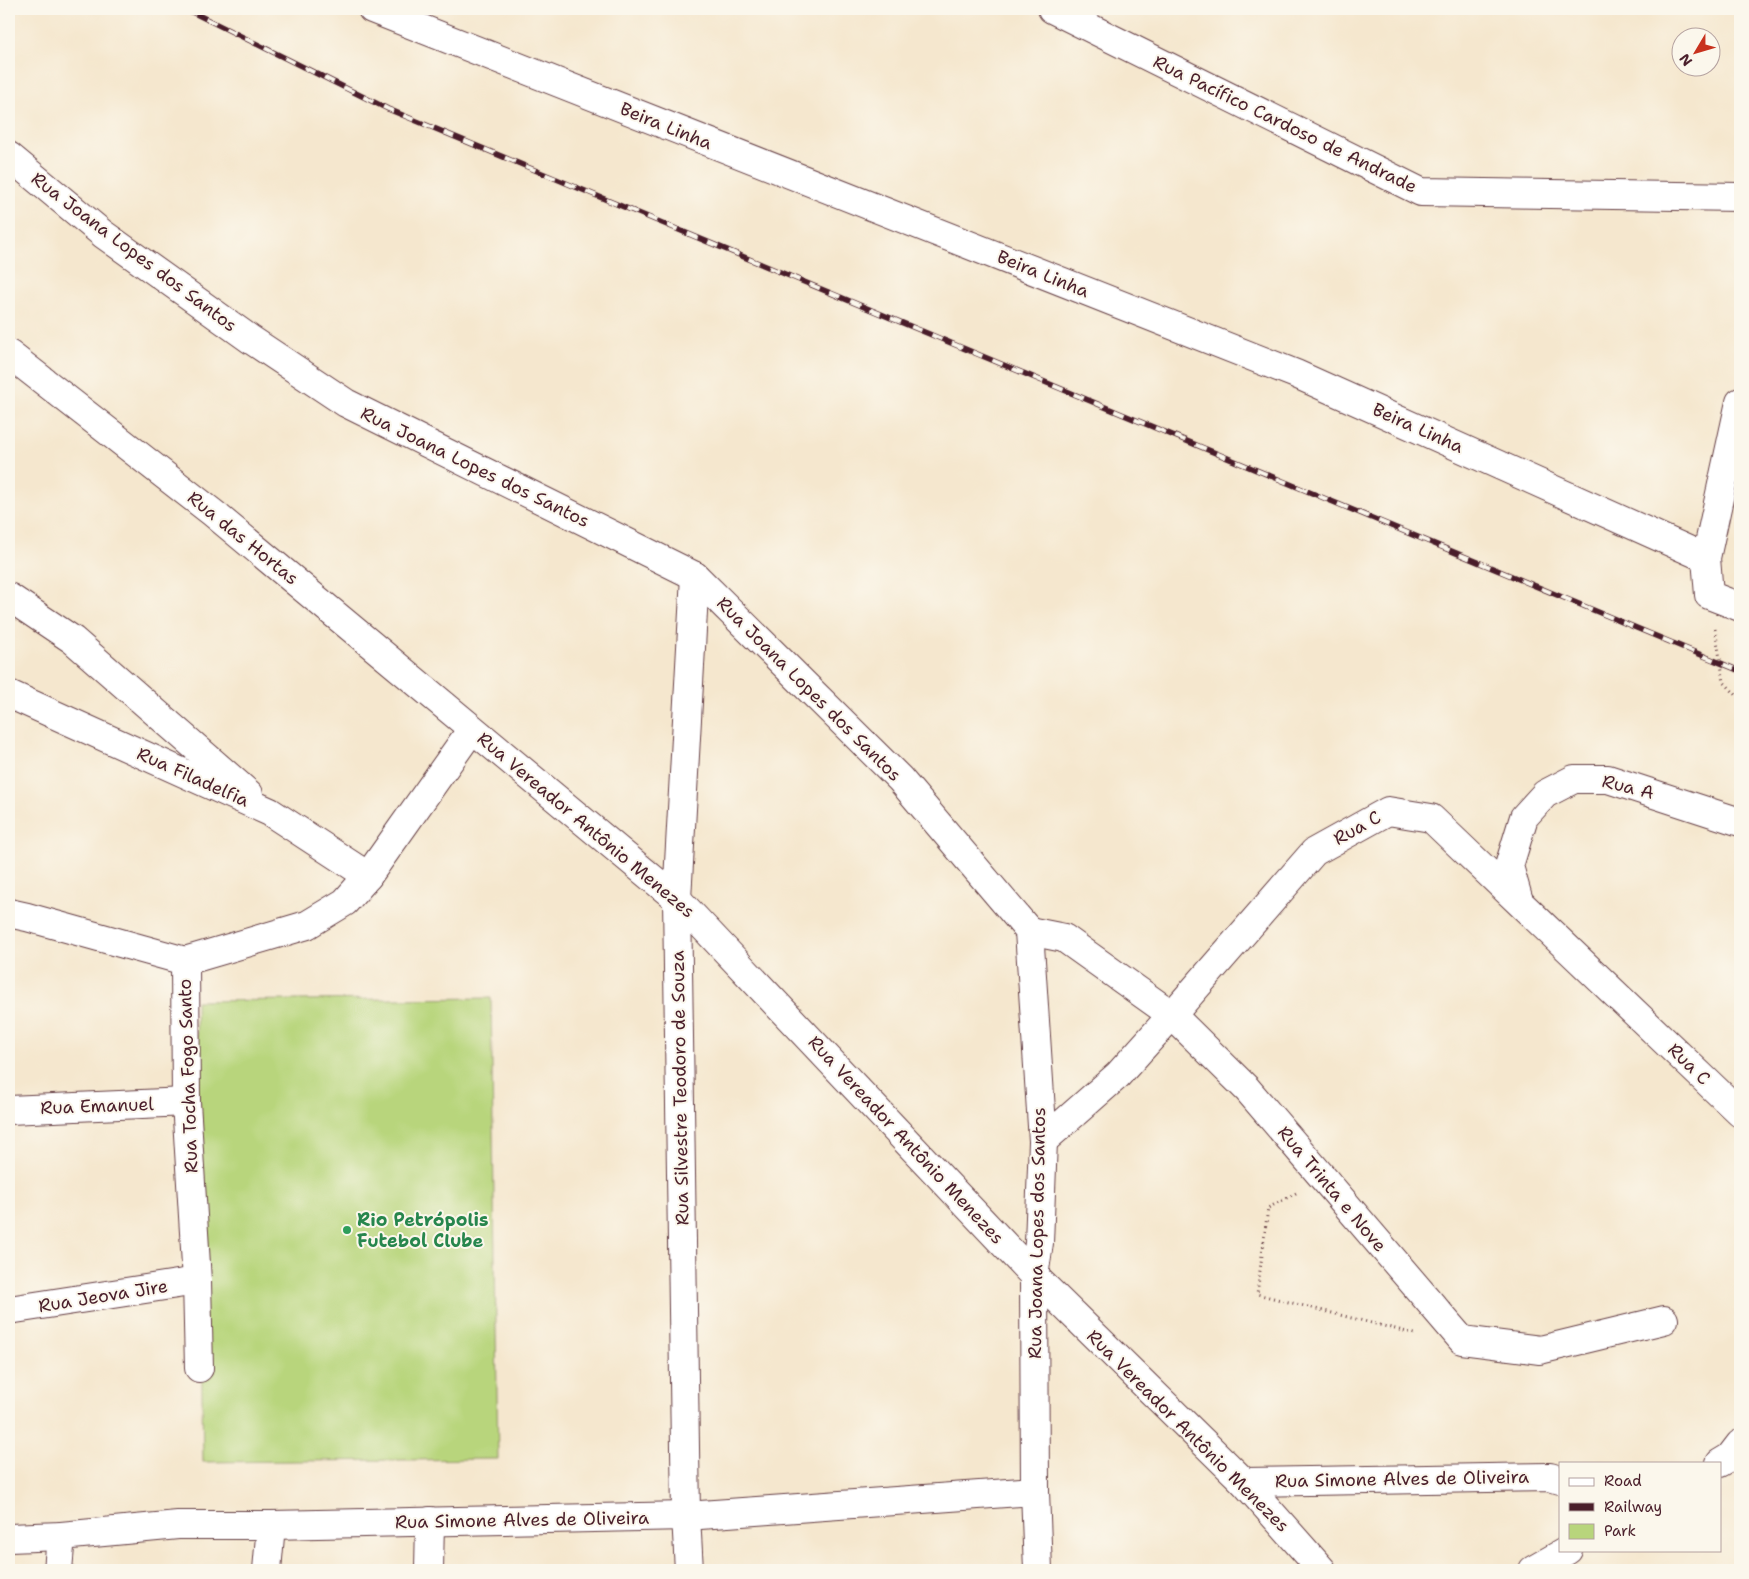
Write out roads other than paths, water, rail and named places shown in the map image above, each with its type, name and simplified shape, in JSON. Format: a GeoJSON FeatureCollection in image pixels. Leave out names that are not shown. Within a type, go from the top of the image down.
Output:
{"type":"FeatureCollection","features":[{"type":"Feature","properties":{"kind":"street","name":"Beira Linha"},"geometry":{"type":"LineString","coordinates":[[372,9],[1296,374],[1706,558]]}},
{"type":"Feature","properties":{"kind":"street","name":"Rua Pacífico Cardoso de Andrade"},"geometry":{"type":"LineString","coordinates":[[1052,9],[1421,192],[1740,197]]}},
{"type":"Feature","properties":{"kind":"street","name":"Rua Joana Lopes dos Santos"},"geometry":{"type":"LineString","coordinates":[[9,156],[103,234],[250,339],[346,403],[695,576],[900,779],[1029,931],[1043,1140],[1039,1243],[1034,1276],[1035,1491],[1038,1570]]}},
{"type":"Feature","properties":{"kind":"street","name":"Rua das Hortas"},"geometry":{"type":"LineString","coordinates":[[9,354],[213,513],[472,729]]}},
{"type":"Feature","properties":{"kind":"street"},"geometry":{"type":"LineString","coordinates":[[1740,402],[1732,472],[1706,558],[1709,595],[1740,607]]}},
{"type":"Feature","properties":{"kind":"street","name":"Rua Silvestre Teodoro de Souza"},"geometry":{"type":"LineString","coordinates":[[689,1570],[686,1516],[677,899],[695,576]]}},
{"type":"Feature","properties":{"kind":"street"},"geometry":{"type":"LineString","coordinates":[[9,597],[74,640],[270,812]]}},
{"type":"Feature","properties":{"kind":"street","name":"Rua Filadelfia"},"geometry":{"type":"LineString","coordinates":[[9,694],[270,812],[368,876]]}},
{"type":"Feature","properties":{"kind":"street","name":"Rua Tocha Fogo Santo"},"geometry":{"type":"LineString","coordinates":[[199,1368],[197,1281],[186,1102],[185,961],[307,925],[345,902],[368,876],[472,729]]}},
{"type":"Feature","properties":{"kind":"street","name":"Rua Vereador Antônio Menezes"},"geometry":{"type":"LineString","coordinates":[[472,729],[677,899],[1034,1276],[1244,1482],[1322,1570]]}},
{"type":"Feature","properties":{"kind":"street","name":"Rua A"},"geometry":{"type":"LineString","coordinates":[[1520,902],[1509,866],[1524,817],[1545,794],[1574,779],[1608,779],[1740,822]]}},
{"type":"Feature","properties":{"kind":"street","name":"Rua C"},"geometry":{"type":"LineString","coordinates":[[1043,1140],[1118,1075],[1314,852],[1388,811],[1431,818],[1740,1113]]}},
{"type":"Feature","properties":{"kind":"street"},"geometry":{"type":"LineString","coordinates":[[9,913],[27,916],[185,961]]}},
{"type":"Feature","properties":{"kind":"street","name":"Rua Trinta e Nove"},"geometry":{"type":"LineString","coordinates":[[1029,931],[1064,938],[1172,1015],[1248,1088],[1323,1179],[1462,1340],[1540,1350],[1664,1320]]}},
{"type":"Feature","properties":{"kind":"street","name":"Rua Emanuel"},"geometry":{"type":"LineString","coordinates":[[9,1110],[186,1102]]}},
{"type":"Feature","properties":{"kind":"street","name":"Rua Jeova Jire"},"geometry":{"type":"LineString","coordinates":[[9,1310],[197,1281]]}},
{"type":"Feature","properties":{"kind":"street"},"geometry":{"type":"LineString","coordinates":[[1722,1462],[1730,1457],[1740,1444]]}},
{"type":"Feature","properties":{"kind":"street","name":"Rua Simone Alves de Oliveira"},"geometry":{"type":"LineString","coordinates":[[1244,1482],[1550,1477],[1559,1480]]}},
{"type":"Feature","properties":{"kind":"street","name":"Rua Simone Alves de Oliveira"},"geometry":{"type":"LineString","coordinates":[[9,1538],[61,1536],[178,1525],[272,1526],[686,1516],[1035,1491]]}},
{"type":"Feature","properties":{"kind":"street"},"geometry":{"type":"LineString","coordinates":[[429,1570],[430,1521]]}},
{"type":"Feature","properties":{"kind":"street"},"geometry":{"type":"LineString","coordinates":[[267,1570],[272,1526]]}},
{"type":"Feature","properties":{"kind":"street"},"geometry":{"type":"LineString","coordinates":[[58,1570],[61,1536]]}},
{"type":"Feature","properties":{"kind":"street"},"geometry":{"type":"LineString","coordinates":[[1533,1570],[1564,1552]]}},
{"type":"Feature","properties":{"kind":"railway"},"geometry":{"type":"LineString","coordinates":[[186,9],[388,109],[1740,671]]}},
{"type":"Feature","properties":{"kind":"place","name":"Rio Petrópolis Futebol Clube"},"geometry":{"type":"Point","coordinates":[347,1230]}}]}
